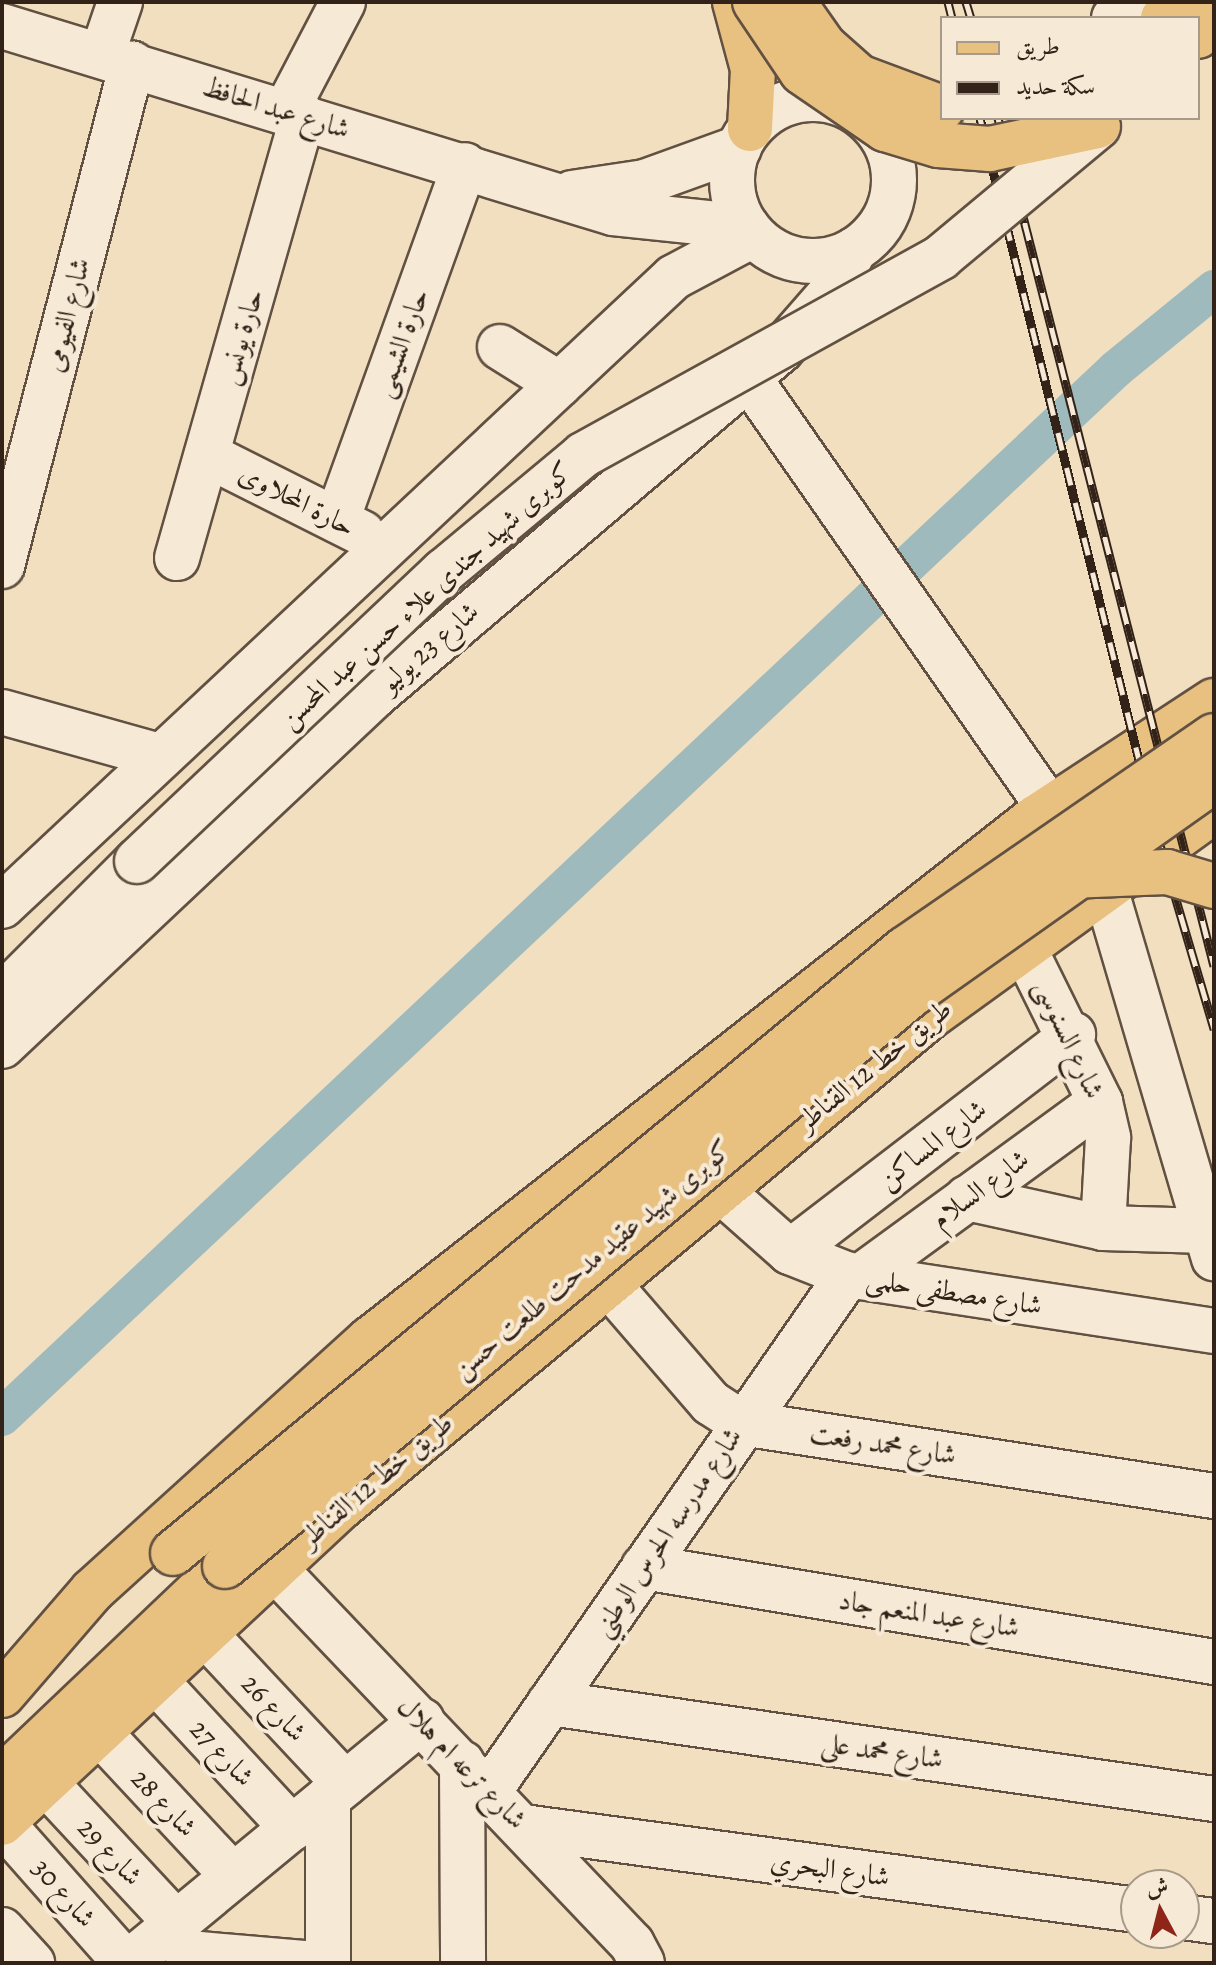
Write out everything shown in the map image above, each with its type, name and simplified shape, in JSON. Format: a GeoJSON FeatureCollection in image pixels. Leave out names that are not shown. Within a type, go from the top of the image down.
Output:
{"type":"FeatureCollection","features":[{"type":"Feature","properties":{"kind":"main road"},"geometry":{"type":"LineString","coordinates":[[735,2],[753,69],[744,139]]}},
{"type":"Feature","properties":{"kind":"main road"},"geometry":{"type":"LineString","coordinates":[[755,2],[802,72],[885,129],[938,145],[990,149],[1102,122]]}},
{"type":"Feature","properties":{"kind":"main road"},"geometry":{"type":"LineString","coordinates":[[793,2],[824,46],[859,77],[940,109]]}},
{"type":"Feature","properties":{"kind":"main road"},"geometry":{"type":"LineString","coordinates":[[799,2],[819,71],[851,109]]}},
{"type":"Feature","properties":{"kind":"main road"},"geometry":{"type":"LineString","coordinates":[[1165,16],[1181,2]]}},
{"type":"Feature","properties":{"kind":"main road"},"geometry":{"type":"LineString","coordinates":[[2,1695],[92,1591],[369,1340],[1044,812],[1214,701]]}},
{"type":"Feature","properties":{"kind":"main road","name":"كوبرى شهيد عقيد مدحت طلعت حسن"},"geometry":{"type":"LineString","coordinates":[[2,1731],[173,1553],[905,949],[1214,736]]}},
{"type":"Feature","properties":{"kind":"main road","name":"كوبرى شهيد عقيد مدحت طلعت حسن"},"geometry":{"type":"LineString","coordinates":[[22,1779],[225,1566],[900,1003],[1094,897],[1214,780]]}},
{"type":"Feature","properties":{"kind":"main road"},"geometry":{"type":"LineString","coordinates":[[1094,897],[1214,811]]}},
{"type":"Feature","properties":{"kind":"main road"},"geometry":{"type":"LineString","coordinates":[[1094,897],[1167,872],[1214,886]]}},
{"type":"Feature","properties":{"kind":"main road","name":"طريق خط 12 القناطر"},"geometry":{"type":"LineString","coordinates":[[2,1823],[22,1779],[96,1729],[274,1568],[721,1191],[1024,948],[1094,897]]}},
{"type":"Feature","properties":{"kind":"street","name":"شارع الفيومى"},"geometry":{"type":"LineString","coordinates":[[2,566],[117,60],[120,2]]}},
{"type":"Feature","properties":{"kind":"street","name":"حارة يونس"},"geometry":{"type":"LineString","coordinates":[[177,558],[207,455],[294,114],[343,2]]}},
{"type":"Feature","properties":{"kind":"street","name":"شارع عبد الحافظ"},"geometry":{"type":"LineString","coordinates":[[2,26],[465,165],[549,194],[678,224],[750,231]]}},
{"type":"Feature","properties":{"kind":"street"},"geometry":{"type":"LineString","coordinates":[[851,109],[886,143],[895,183],[883,222],[854,250],[834,259],[790,258],[750,231],[732,189],[744,139],[802,100],[912,120],[940,111]]}},
{"type":"Feature","properties":{"kind":"street","name":"كوبرى شهيد جندى علاء حسن عبد المحسن"},"geometry":{"type":"LineString","coordinates":[[2,996],[137,861],[444,571],[583,455],[941,257],[1102,122]]}},
{"type":"Feature","properties":{"kind":"street","name":"شارع عبد الحافظ"},"geometry":{"type":"LineString","coordinates":[[549,194],[645,182],[744,139]]}},
{"type":"Feature","properties":{"kind":"street","name":"حارة الشيمى"},"geometry":{"type":"LineString","coordinates":[[337,520],[465,165]]}},
{"type":"Feature","properties":{"kind":"street"},"geometry":{"type":"LineString","coordinates":[[2,906],[674,277],[750,231]]}},
{"type":"Feature","properties":{"kind":"street","name":"شارع 23 يوليو"},"geometry":{"type":"LineString","coordinates":[[2,1046],[374,696],[736,387],[810,320],[854,250]]}},
{"type":"Feature","properties":{"kind":"street"},"geometry":{"type":"LineString","coordinates":[[500,347],[559,384]]}},
{"type":"Feature","properties":{"kind":"street"},"geometry":{"type":"LineString","coordinates":[[736,387],[1044,812],[1094,897],[1210,1245],[1103,1228],[967,1198]]}},
{"type":"Feature","properties":{"kind":"street","name":"حارة المحلاوى"},"geometry":{"type":"LineString","coordinates":[[207,455],[385,545]]}},
{"type":"Feature","properties":{"kind":"street"},"geometry":{"type":"LineString","coordinates":[[2,712],[160,756]]}},
{"type":"Feature","properties":{"kind":"street","name":"شارع السنوسى"},"geometry":{"type":"LineString","coordinates":[[1024,948],[1073,1035],[1100,1102],[1108,1138],[1103,1228]]}},
{"type":"Feature","properties":{"kind":"street","name":"شارع المساكن"},"geometry":{"type":"LineString","coordinates":[[790,1252],[1073,1035]]}},
{"type":"Feature","properties":{"kind":"street","name":"شارع السلام"},"geometry":{"type":"LineString","coordinates":[[854,1276],[1100,1102]]}},
{"type":"Feature","properties":{"kind":"street","name":"شارع مصطفى حلمى"},"geometry":{"type":"LineString","coordinates":[[721,1191],[790,1252],[854,1276],[1214,1331]]}},
{"type":"Feature","properties":{"kind":"street","name":"شارع مدرسه الحرس الوطني"},"geometry":{"type":"LineString","coordinates":[[476,1777],[550,1703],[742,1423],[854,1276]]}},
{"type":"Feature","properties":{"kind":"street","name":"شارع محمد رفعت"},"geometry":{"type":"LineString","coordinates":[[609,1285],[711,1403],[742,1423],[1214,1496]]}},
{"type":"Feature","properties":{"kind":"street","name":"شارع عبد المنعم جاد"},"geometry":{"type":"LineString","coordinates":[[644,1567],[1214,1662]]}},
{"type":"Feature","properties":{"kind":"street","name":"شارع ترعه ام هلال"},"geometry":{"type":"LineString","coordinates":[[274,1568],[523,1827],[642,1963]]}},
{"type":"Feature","properties":{"kind":"street","name":"شارع 26"},"geometry":{"type":"LineString","coordinates":[[203,1632],[337,1791]]}},
{"type":"Feature","properties":{"kind":"street","name":"شارع 27"},"geometry":{"type":"LineString","coordinates":[[153,1678],[292,1828]]}},
{"type":"Feature","properties":{"kind":"street","name":"شارع محمد على"},"geometry":{"type":"LineString","coordinates":[[550,1703],[1214,1799]]}},
{"type":"Feature","properties":{"kind":"street"},"geometry":{"type":"LineString","coordinates":[[127,1963],[422,1721]]}},
{"type":"Feature","properties":{"kind":"street","name":"شارع 28"},"geometry":{"type":"LineString","coordinates":[[96,1729],[233,1876]]}},
{"type":"Feature","properties":{"kind":"street"},"geometry":{"type":"LineString","coordinates":[[463,1963],[476,1777]]}},
{"type":"Feature","properties":{"kind":"street","name":"شارع 29"},"geometry":{"type":"LineString","coordinates":[[22,1779],[172,1926],[189,1953],[304,1963]]}},
{"type":"Feature","properties":{"kind":"street"},"geometry":{"type":"LineString","coordinates":[[328,1963],[337,1791]]}},
{"type":"Feature","properties":{"kind":"street","name":"شارع 30"},"geometry":{"type":"LineString","coordinates":[[2,1823],[127,1963]]}},
{"type":"Feature","properties":{"kind":"street","name":"شارع البحري"},"geometry":{"type":"LineString","coordinates":[[523,1827],[1120,1908]]}},
{"type":"Feature","properties":{"kind":"street"},"geometry":{"type":"LineString","coordinates":[[2,1930],[32,1963]]}},
{"type":"Feature","properties":{"kind":"waterway"},"geometry":{"type":"LineString","coordinates":[[2,1417],[1116,369],[1214,289]]}},
{"type":"Feature","properties":{"kind":"railway"},"geometry":{"type":"LineString","coordinates":[[948,2],[952,16]]}},
{"type":"Feature","properties":{"kind":"railway"},"geometry":{"type":"LineString","coordinates":[[966,2],[970,16]]}},
{"type":"Feature","properties":{"kind":"railway"},"geometry":{"type":"LineString","coordinates":[[980,120],[1160,845],[1214,1029]]}},
{"type":"Feature","properties":{"kind":"railway"},"geometry":{"type":"LineString","coordinates":[[999,120],[1214,966]]}}]}
